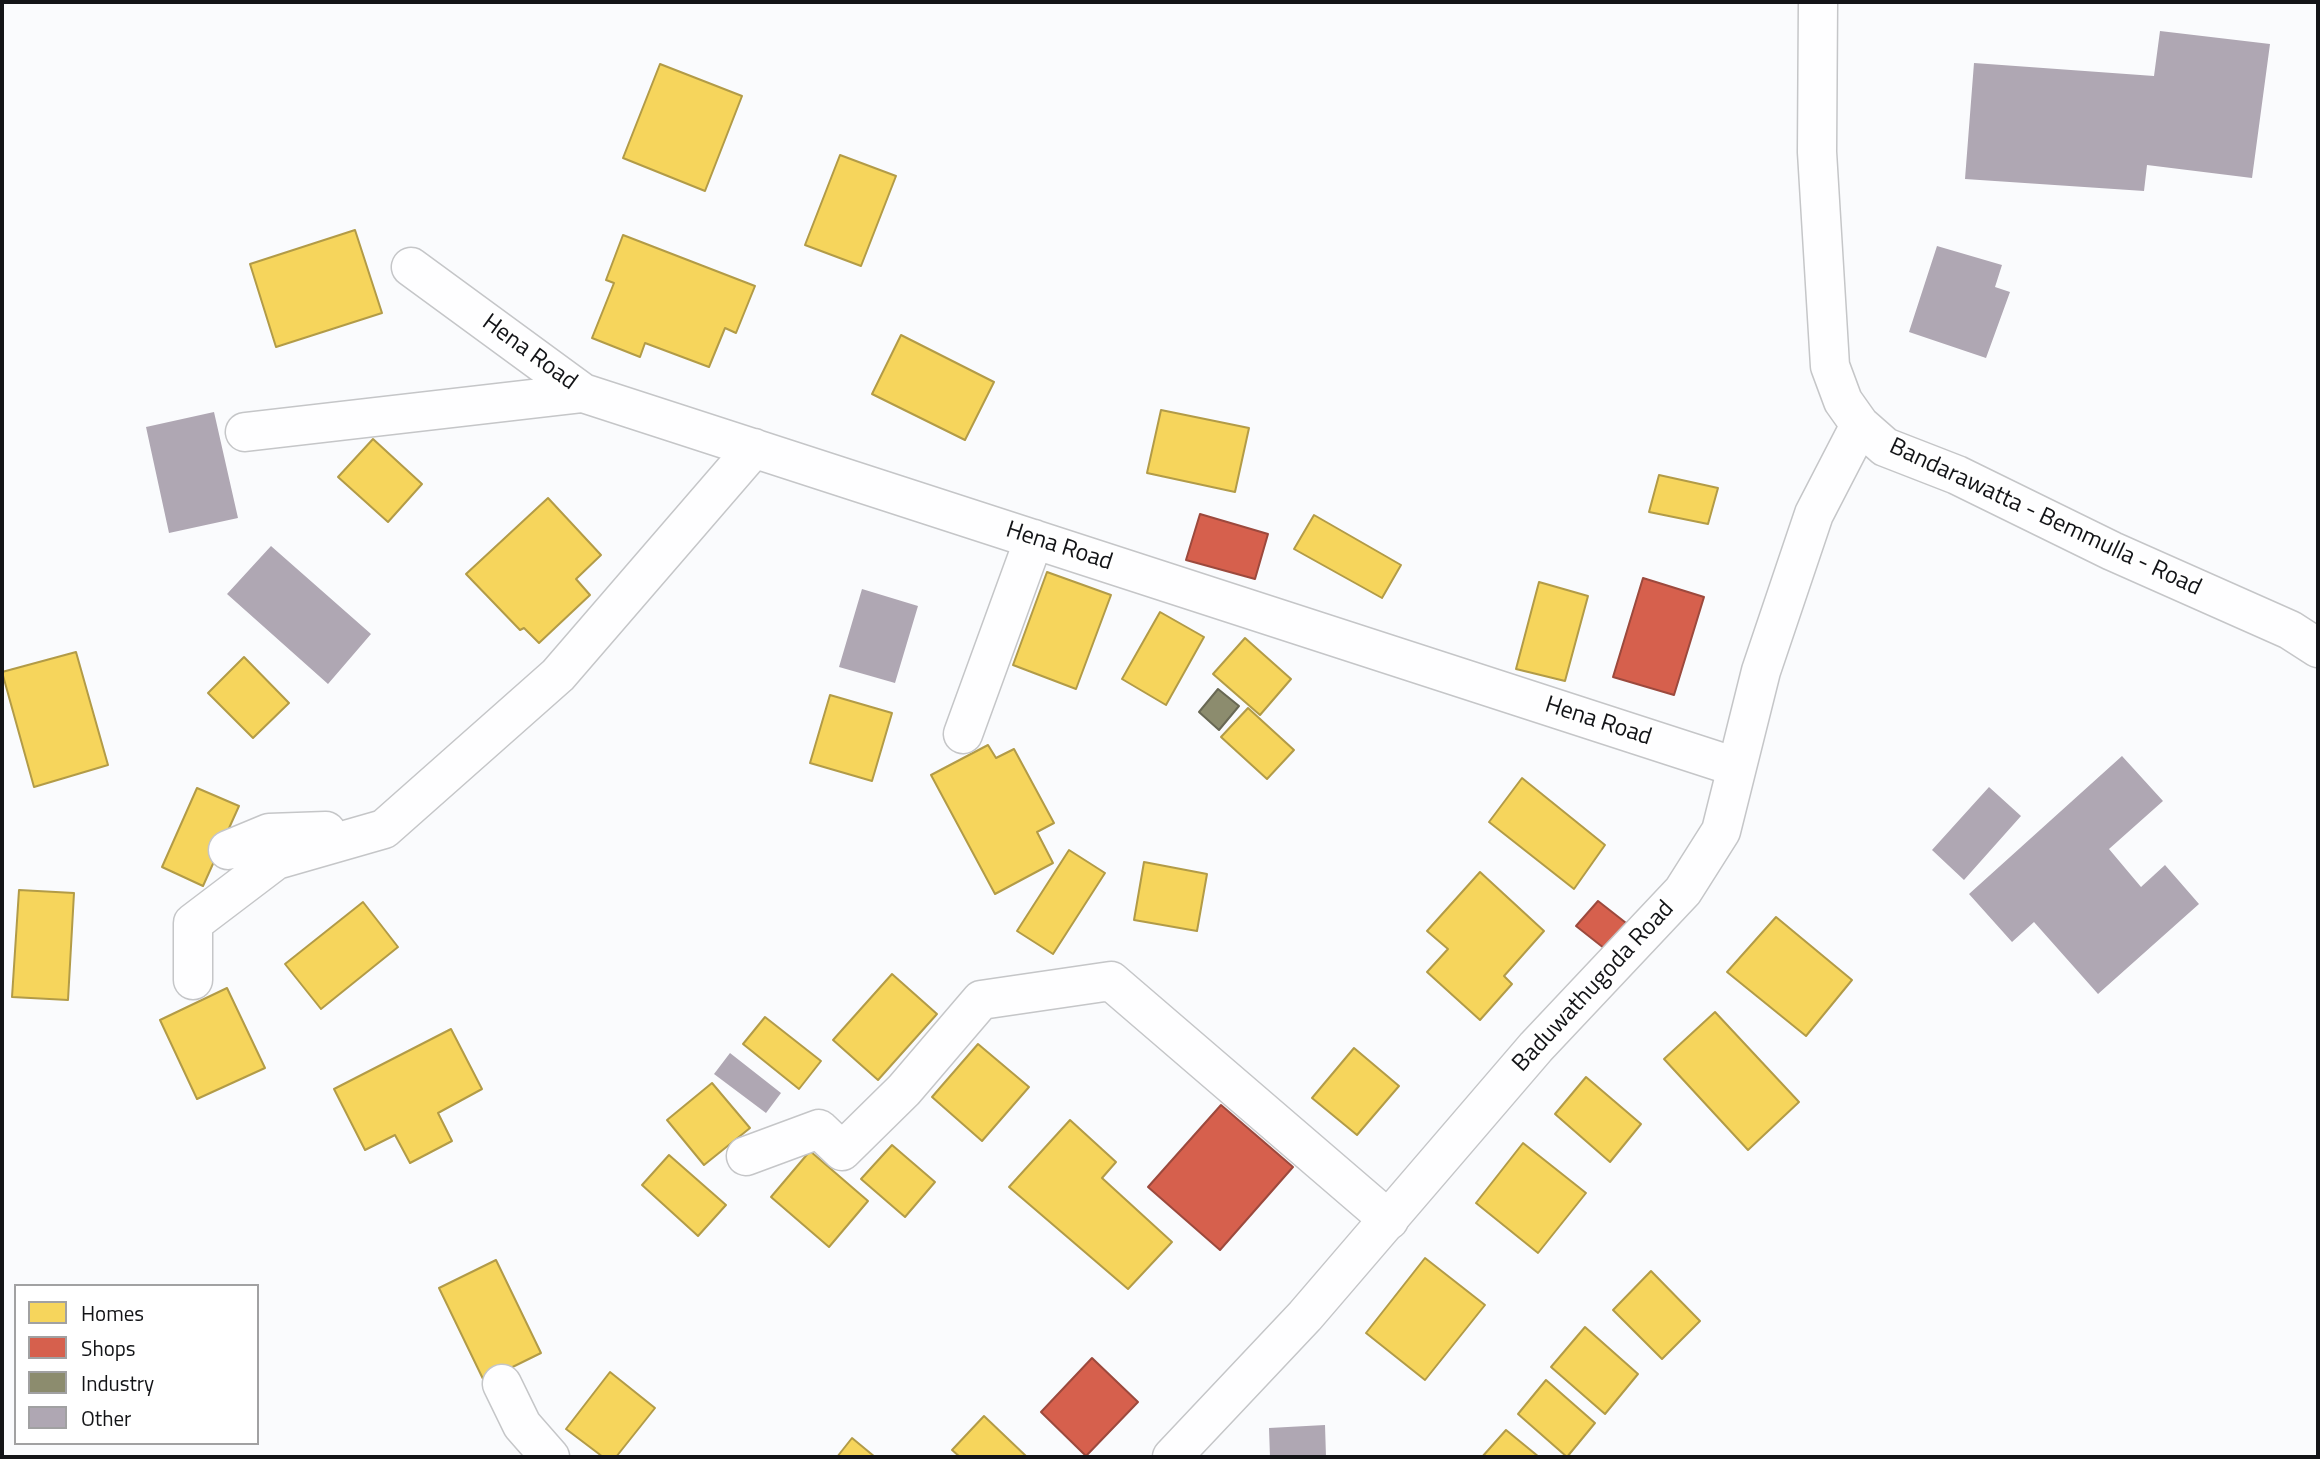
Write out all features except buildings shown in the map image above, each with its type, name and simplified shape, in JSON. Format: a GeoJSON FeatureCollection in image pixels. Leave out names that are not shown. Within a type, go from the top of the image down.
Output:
{"type":"FeatureCollection","features":[{"type":"Feature","properties":{"kind":"street","name":"Bandarawatta - Bemmulla - Road"},"geometry":{"type":"LineString","coordinates":[[1818,2],[1817,152],[1830,366],[1843,401],[1860,425],[1885,447],[1957,475],[2112,551],[2290,631],[2318,648]]}},
{"type":"Feature","properties":{"kind":"street","name":"Hena Road"},"geometry":{"type":"LineString","coordinates":[[411,267],[583,393],[1736,767]]}},
{"type":"Feature","properties":{"kind":"street"},"geometry":{"type":"LineString","coordinates":[[245,432],[583,393]]}},
{"type":"Feature","properties":{"kind":"street","name":"Baduwathugoda Road"},"geometry":{"type":"LineString","coordinates":[[1172,1457],[1305,1316],[1536,1047],[1683,891],[1721,831],[1761,671],[1814,514],[1860,425]]}},
{"type":"Feature","properties":{"kind":"street"},"geometry":{"type":"LineString","coordinates":[[193,980],[193,923],[276,860],[384,829],[558,675],[754,448]]}},
{"type":"Feature","properties":{"kind":"street"},"geometry":{"type":"LineString","coordinates":[[963,734],[1034,539]]}},
{"type":"Feature","properties":{"kind":"street"},"geometry":{"type":"LineString","coordinates":[[228,850],[269,833],[384,829]]}},
{"type":"Feature","properties":{"kind":"street"},"geometry":{"type":"LineString","coordinates":[[746,1156],[819,1129],[842,1151],[904,1090],[981,1000],[1111,981],[1388,1220]]}},
{"type":"Feature","properties":{"kind":"street"},"geometry":{"type":"LineString","coordinates":[[502,1384],[522,1425],[550,1457]]}}]}
